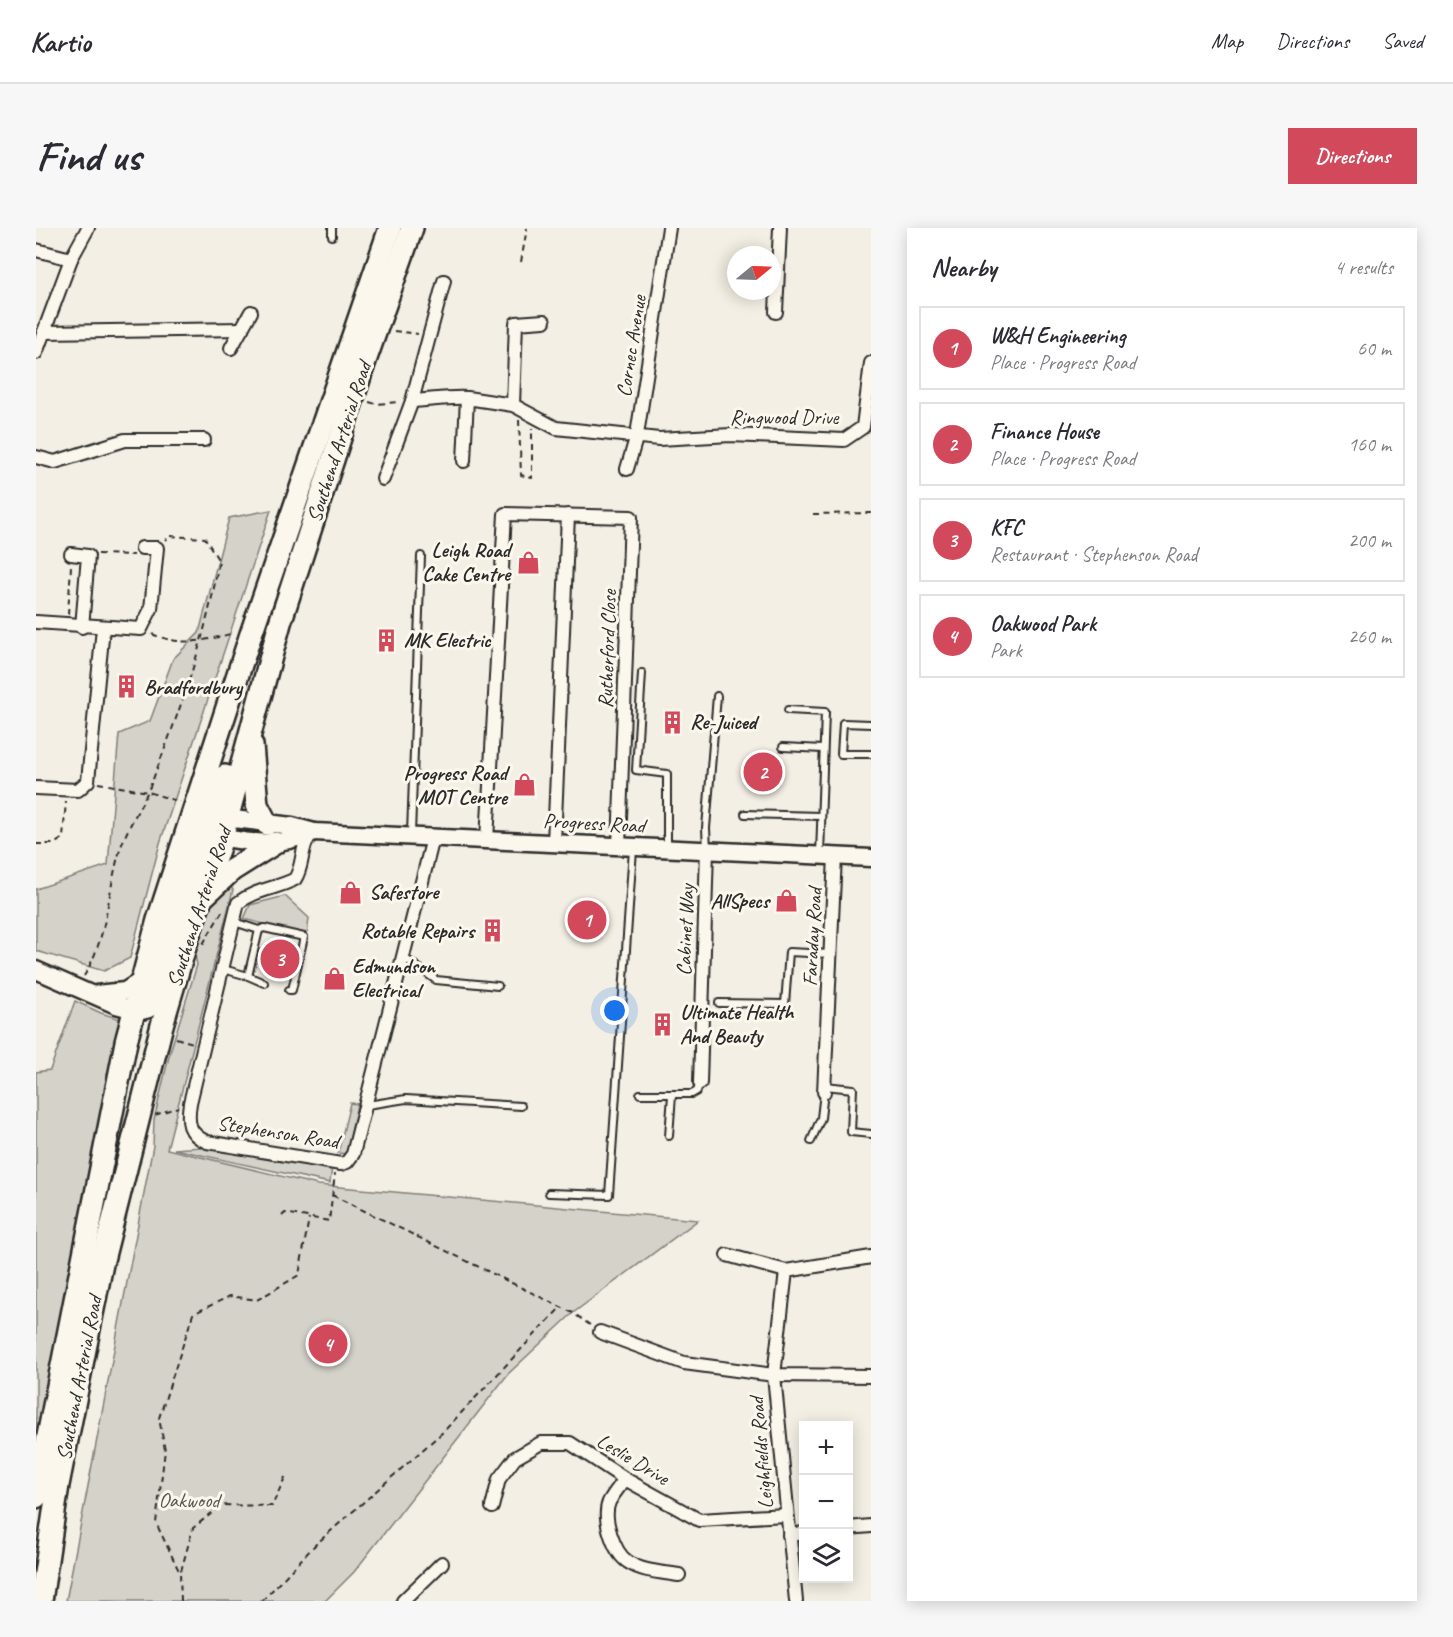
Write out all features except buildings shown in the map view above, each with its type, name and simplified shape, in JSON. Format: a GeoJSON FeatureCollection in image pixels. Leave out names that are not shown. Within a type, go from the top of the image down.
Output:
{"type":"FeatureCollection","features":[{"type":"Feature","properties":{"kind":"highway","name":"Southend Arterial Road"},"geometry":{"type":"LineString","coordinates":[[41,1601],[58,1485],[102,1264],[162,1025],[199,903],[204,823],[254,623],[390,228]]}},
{"type":"Feature","properties":{"kind":"highway","name":"Southend Arterial Road"},"geometry":{"type":"LineString","coordinates":[[36,1497],[135,1010],[158,920],[251,726],[272,650],[364,364],[412,228]]}},
{"type":"Feature","properties":{"kind":"highway"},"geometry":{"type":"LineString","coordinates":[[135,1010],[147,1007],[154,996],[204,823],[261,664],[272,650]]}},
{"type":"Feature","properties":{"kind":"highway"},"geometry":{"type":"LineString","coordinates":[[199,903],[214,884],[276,837],[257,805],[251,726]]}},
{"type":"Feature","properties":{"kind":"street"},"geometry":{"type":"LineString","coordinates":[[36,353],[71,259],[88,228]]}},
{"type":"Feature","properties":{"kind":"street","name":"Cornec Avenue"},"geometry":{"type":"LineString","coordinates":[[627,470],[637,435],[669,228]]}},
{"type":"Feature","properties":{"kind":"street"},"geometry":{"type":"LineString","coordinates":[[776,312],[780,228]]}},
{"type":"Feature","properties":{"kind":"street"},"geometry":{"type":"LineString","coordinates":[[36,250],[71,259]]}},
{"type":"Feature","properties":{"kind":"street"},"geometry":{"type":"LineString","coordinates":[[383,479],[412,400],[444,281]]}},
{"type":"Feature","properties":{"kind":"street"},"geometry":{"type":"LineString","coordinates":[[231,348],[251,312]]}},
{"type":"Feature","properties":{"kind":"street"},"geometry":{"type":"LineString","coordinates":[[515,406],[516,323],[544,321]]}},
{"type":"Feature","properties":{"kind":"street"},"geometry":{"type":"LineString","coordinates":[[44,332],[242,329]]}},
{"type":"Feature","properties":{"kind":"street","name":"Ringwood Drive"},"geometry":{"type":"LineString","coordinates":[[637,435],[658,439],[731,435],[844,440],[864,427],[871,363]]}},
{"type":"Feature","properties":{"kind":"street"},"geometry":{"type":"LineString","coordinates":[[412,400],[441,400],[450,397],[515,406],[556,428],[637,435]]}},
{"type":"Feature","properties":{"kind":"street"},"geometry":{"type":"LineString","coordinates":[[464,461],[467,399]]}},
{"type":"Feature","properties":{"kind":"street"},"geometry":{"type":"LineString","coordinates":[[36,457],[55,462],[125,440],[204,440]]}},
{"type":"Feature","properties":{"kind":"street","name":"Rutherford Close"},"geometry":{"type":"LineString","coordinates":[[487,840],[505,514],[632,517],[626,847]]}},
{"type":"Feature","properties":{"kind":"street","name":"Rutherford Close"},"geometry":{"type":"LineString","coordinates":[[554,843],[568,515]]}},
{"type":"Feature","properties":{"kind":"street"},"geometry":{"type":"LineString","coordinates":[[36,622],[82,627],[141,629],[151,609],[157,548],[142,548]]}},
{"type":"Feature","properties":{"kind":"street"},"geometry":{"type":"LineString","coordinates":[[71,554],[88,556],[82,627]]}},
{"type":"Feature","properties":{"kind":"street"},"geometry":{"type":"LineString","coordinates":[[36,788],[78,790],[88,781],[103,628]]}},
{"type":"Feature","properties":{"kind":"street","name":"Progress Road"},"geometry":{"type":"LineString","coordinates":[[204,823],[276,837],[314,832],[871,858]]}},
{"type":"Feature","properties":{"kind":"street","name":"Progress Road"},"geometry":{"type":"LineString","coordinates":[[276,837],[292,826],[314,832]]}},
{"type":"Feature","properties":{"kind":"street","name":"Stephenson Road"},"geometry":{"type":"LineString","coordinates":[[314,832],[305,842],[303,857],[295,879],[283,885],[262,889],[238,903],[190,1104],[188,1124],[199,1139],[337,1163],[347,1162],[353,1154],[433,838]]}},
{"type":"Feature","properties":{"kind":"street"},"geometry":{"type":"LineString","coordinates":[[276,837],[297,845],[303,857]]}},
{"type":"Feature","properties":{"kind":"street","name":"Cabinet Way"},"geometry":{"type":"LineString","coordinates":[[700,1083],[707,850]]}},
{"type":"Feature","properties":{"kind":"street","name":"Faraday Road"},"geometry":{"type":"LineString","coordinates":[[824,1089],[830,954],[827,856]]}},
{"type":"Feature","properties":{"kind":"street"},"geometry":{"type":"LineString","coordinates":[[36,970],[116,1005],[135,1010]]}},
{"type":"Feature","properties":{"kind":"street"},"geometry":{"type":"LineString","coordinates":[[95,994],[125,991],[142,980]]}},
{"type":"Feature","properties":{"kind":"street"},"geometry":{"type":"LineString","coordinates":[[727,1255],[786,1271],[871,1257]]}},
{"type":"Feature","properties":{"kind":"street"},"geometry":{"type":"LineString","coordinates":[[786,1271],[774,1375],[871,1376]]}},
{"type":"Feature","properties":{"kind":"street","name":"Leighfields Road"},"geometry":{"type":"LineString","coordinates":[[600,1332],[684,1364],[774,1375],[796,1601]]}},
{"type":"Feature","properties":{"kind":"street","name":"Leslie Drive"},"geometry":{"type":"LineString","coordinates":[[492,1507],[500,1479],[515,1458],[541,1443],[570,1443],[625,1479],[699,1520],[786,1515]]}},
{"type":"Feature","properties":{"kind":"street"},"geometry":{"type":"LineString","coordinates":[[625,1479],[608,1505],[615,1551],[628,1562],[644,1569],[679,1575]]}},
{"type":"Feature","properties":{"kind":"street"},"geometry":{"type":"LineString","coordinates":[[853,1528],[871,1526]]}},
{"type":"Feature","properties":{"kind":"street"},"geometry":{"type":"LineString","coordinates":[[789,1535],[799,1534]]}},
{"type":"Feature","properties":{"kind":"street"},"geometry":{"type":"LineString","coordinates":[[403,1601],[442,1563]]}},
{"type":"Feature","properties":{"kind":"lane"},"geometry":{"type":"LineString","coordinates":[[411,837],[421,556]]}},
{"type":"Feature","properties":{"kind":"lane"},"geometry":{"type":"LineString","coordinates":[[642,673],[636,770],[667,774],[667,849]]}},
{"type":"Feature","properties":{"kind":"lane"},"geometry":{"type":"LineString","coordinates":[[707,850],[706,828],[717,696]]}},
{"type":"Feature","properties":{"kind":"lane"},"geometry":{"type":"LineString","coordinates":[[788,710],[825,712],[821,816],[827,856]]}},
{"type":"Feature","properties":{"kind":"lane"},"geometry":{"type":"LineString","coordinates":[[871,724],[843,723],[841,754],[871,754]]}},
{"type":"Feature","properties":{"kind":"lane"},"geometry":{"type":"LineString","coordinates":[[783,747],[823,749]]}},
{"type":"Feature","properties":{"kind":"lane"},"geometry":{"type":"LineString","coordinates":[[745,814],[821,816]]}},
{"type":"Feature","properties":{"kind":"lane"},"geometry":{"type":"LineString","coordinates":[[549,1193],[609,1196],[626,847]]}},
{"type":"Feature","properties":{"kind":"lane"},"geometry":{"type":"LineString","coordinates":[[234,922],[259,930],[264,928],[304,937],[292,990],[289,990]]}},
{"type":"Feature","properties":{"kind":"lane"},"geometry":{"type":"LineString","coordinates":[[248,976],[259,930]]}},
{"type":"Feature","properties":{"kind":"lane"},"geometry":{"type":"LineString","coordinates":[[719,1004],[785,1004],[789,952],[830,954]]}},
{"type":"Feature","properties":{"kind":"lane"},"geometry":{"type":"LineString","coordinates":[[403,957],[436,980],[498,986]]}},
{"type":"Feature","properties":{"kind":"lane"},"geometry":{"type":"LineString","coordinates":[[223,969],[264,983]]}},
{"type":"Feature","properties":{"kind":"lane"},"geometry":{"type":"LineString","coordinates":[[640,1094],[692,1094],[697,1091],[700,1083]]}},
{"type":"Feature","properties":{"kind":"lane"},"geometry":{"type":"LineString","coordinates":[[812,1142],[821,1118],[824,1089],[853,1089],[851,1132],[871,1134]]}},
{"type":"Feature","properties":{"kind":"lane"},"geometry":{"type":"LineString","coordinates":[[669,1136],[672,1095]]}},
{"type":"Feature","properties":{"kind":"lane"},"geometry":{"type":"LineString","coordinates":[[367,1106],[406,1099],[520,1106]]}},
{"type":"Feature","properties":{"kind":"path"},"geometry":{"type":"LineString","coordinates":[[521,262],[527,228]]}},
{"type":"Feature","properties":{"kind":"path"},"geometry":{"type":"LineString","coordinates":[[386,331],[430,335]]}},
{"type":"Feature","properties":{"kind":"path"},"geometry":{"type":"LineString","coordinates":[[369,402],[376,404],[412,400]]}},
{"type":"Feature","properties":{"kind":"path"},"geometry":{"type":"LineString","coordinates":[[515,406],[521,475],[532,478],[532,416]]}},
{"type":"Feature","properties":{"kind":"path"},"geometry":{"type":"LineString","coordinates":[[813,514],[871,513]]}},
{"type":"Feature","properties":{"kind":"path"},"geometry":{"type":"LineString","coordinates":[[77,987],[96,956],[120,849],[148,792],[174,727],[210,615],[219,561],[205,538],[170,536],[157,548]]}},
{"type":"Feature","properties":{"kind":"path"},"geometry":{"type":"LineString","coordinates":[[88,556],[136,555],[142,548]]}},
{"type":"Feature","properties":{"kind":"path"},"geometry":{"type":"LineString","coordinates":[[68,626],[71,554]]}},
{"type":"Feature","properties":{"kind":"path"},"geometry":{"type":"LineString","coordinates":[[141,629],[171,642],[201,642],[236,633]]}},
{"type":"Feature","properties":{"kind":"path"},"geometry":{"type":"LineString","coordinates":[[88,781],[148,792],[204,823]]}},
{"type":"Feature","properties":{"kind":"path"},"geometry":{"type":"LineString","coordinates":[[36,844],[54,844],[63,838],[67,790]]}},
{"type":"Feature","properties":{"kind":"path"},"geometry":{"type":"LineString","coordinates":[[202,946],[228,903]]}},
{"type":"Feature","properties":{"kind":"path"},"geometry":{"type":"LineString","coordinates":[[152,1110],[150,1117],[190,1104]]}},
{"type":"Feature","properties":{"kind":"path"},"geometry":{"type":"LineString","coordinates":[[282,1216],[285,1214],[329,1221],[337,1163]]}},
{"type":"Feature","properties":{"kind":"path"},"geometry":{"type":"LineString","coordinates":[[332,1195],[561,1307],[600,1332]]}},
{"type":"Feature","properties":{"kind":"path"},"geometry":{"type":"LineString","coordinates":[[180,1573],[156,1523],[165,1450],[159,1418],[193,1314],[230,1296],[257,1300],[299,1275],[309,1218]]}},
{"type":"Feature","properties":{"kind":"path"},"geometry":{"type":"LineString","coordinates":[[262,1601],[315,1545],[444,1431],[561,1307]]}},
{"type":"Feature","properties":{"kind":"path"},"geometry":{"type":"LineString","coordinates":[[181,1601],[180,1573],[193,1528],[222,1505],[272,1506],[287,1473]]}},
{"type":"Feature","properties":{"kind":"green space"},"geometry":{"type":"Polygon","coordinates":[[[271,510],[160,843],[130,958],[104,971],[36,951],[36,889],[108,865],[119,734],[150,721],[173,659],[199,633],[229,518],[271,510]]]}},
{"type":"Feature","properties":{"kind":"green space","name":"Oakwood"},"geometry":{"type":"Polygon","coordinates":[[[228,882],[233,890],[167,1149],[318,1185],[698,1220],[573,1313],[508,1374],[354,1572],[325,1601],[66,1601],[153,1146],[154,1120],[170,1052],[197,965],[193,946],[205,904],[228,882]]]}},
{"type":"Feature","properties":{"kind":"green space"},"geometry":{"type":"Polygon","coordinates":[[[285,896],[309,918],[307,935],[244,919],[250,905],[285,896]]]}},
{"type":"Feature","properties":{"kind":"green space"},"geometry":{"type":"Polygon","coordinates":[[[75,1001],[120,1019],[36,1439],[36,1072],[50,1070],[75,1001]]]}},
{"type":"Feature","properties":{"kind":"green space"},"geometry":{"type":"Polygon","coordinates":[[[350,1103],[357,1104],[347,1154],[338,1153],[350,1103]]]}},
{"type":"Feature","properties":{"kind":"green space"},"geometry":{"type":"Polygon","coordinates":[[[228,1145],[332,1166],[330,1183],[174,1149],[228,1145]]]}},
{"type":"Feature","properties":{"kind":"place","name":"Leigh Road Cake Centre"},"geometry":{"type":"Point","coordinates":[528,562]}},
{"type":"Feature","properties":{"kind":"place","name":"MK Electric"},"geometry":{"type":"Point","coordinates":[386,640]}},
{"type":"Feature","properties":{"kind":"place","name":"Bradfordbury"},"geometry":{"type":"Point","coordinates":[126,687]}},
{"type":"Feature","properties":{"kind":"place","name":"Re-Juiced"},"geometry":{"type":"Point","coordinates":[672,722]}},
{"type":"Feature","properties":{"kind":"place","name":"Finance House"},"geometry":{"type":"Point","coordinates":[763,772]}},
{"type":"Feature","properties":{"kind":"place","name":"Progress Road MOT Centre"},"geometry":{"type":"Point","coordinates":[525,785]}},
{"type":"Feature","properties":{"kind":"place","name":"Safestore"},"geometry":{"type":"Point","coordinates":[351,892]}},
{"type":"Feature","properties":{"kind":"place","name":"AllSpecs"},"geometry":{"type":"Point","coordinates":[787,901]}},
{"type":"Feature","properties":{"kind":"place","name":"W&H Engineering"},"geometry":{"type":"Point","coordinates":[587,920]}},
{"type":"Feature","properties":{"kind":"place","name":"Rotable Repairs"},"geometry":{"type":"Point","coordinates":[492,931]}},
{"type":"Feature","properties":{"kind":"place","name":"KFC"},"geometry":{"type":"Point","coordinates":[280,959]}},
{"type":"Feature","properties":{"kind":"place","name":"Edmundson Electrical"},"geometry":{"type":"Point","coordinates":[334,978]}},
{"type":"Feature","properties":{"kind":"place","name":"Ultimate Health And Beauty"},"geometry":{"type":"Point","coordinates":[662,1024]}},
{"type":"Feature","properties":{"kind":"place","name":"Oakwood Park"},"geometry":{"type":"Point","coordinates":[328,1344]}}]}
